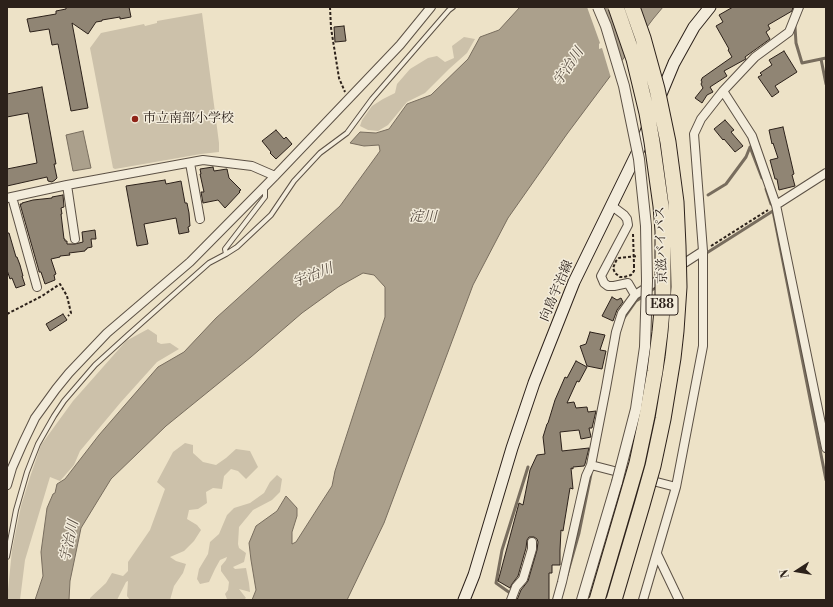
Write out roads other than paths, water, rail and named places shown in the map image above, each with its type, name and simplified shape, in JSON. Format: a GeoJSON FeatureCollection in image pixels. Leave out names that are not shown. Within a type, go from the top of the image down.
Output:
{"type":"FeatureCollection","features":[{"type":"Feature","properties":{"kind":"highway","name":"京滋バイパス"},"geometry":{"type":"LineString","coordinates":[[597,600],[637,463],[655,371],[663,299],[663,231],[654,155],[647,113],[634,59],[616,7]]}},
{"type":"Feature","properties":{"kind":"highway","name":"京滋バイパス"},"geometry":{"type":"LineString","coordinates":[[614,600],[653,466],[663,419],[673,358],[679,287],[676,208],[668,142],[643,38],[632,7]]}},
{"type":"Feature","properties":{"kind":"main road","name":"向島宇治線"},"geometry":{"type":"LineString","coordinates":[[464,600],[474,575],[512,448],[534,384],[574,282],[640,147],[674,63],[694,27],[710,7]]}},
{"type":"Feature","properties":{"kind":"street"},"geometry":{"type":"LineString","coordinates":[[7,485],[22,443],[35,418],[69,373],[107,333],[190,262],[275,176],[400,45],[431,7]]}},
{"type":"Feature","properties":{"kind":"street"},"geometry":{"type":"LineString","coordinates":[[582,600],[617,482],[636,409],[645,347],[647,281],[646,226],[639,159],[624,86],[606,26],[598,7]]}},
{"type":"Feature","properties":{"kind":"street"},"geometry":{"type":"LineString","coordinates":[[643,600],[676,487],[703,346],[703,251],[694,134],[701,119],[723,91],[755,57],[789,32],[799,7]]}},
{"type":"Feature","properties":{"kind":"street"},"geometry":{"type":"LineString","coordinates":[[723,91],[752,136],[776,205],[826,448]]}},
{"type":"Feature","properties":{"kind":"street"},"geometry":{"type":"LineString","coordinates":[[37,287],[10,197],[203,160],[252,166],[275,176]]}},
{"type":"Feature","properties":{"kind":"street"},"geometry":{"type":"LineString","coordinates":[[190,163],[200,219]]}},
{"type":"Feature","properties":{"kind":"street"},"geometry":{"type":"LineString","coordinates":[[776,205],[826,173]]}},
{"type":"Feature","properties":{"kind":"street"},"geometry":{"type":"LineString","coordinates":[[67,185],[74,239]]}},
{"type":"Feature","properties":{"kind":"street"},"geometry":{"type":"LineString","coordinates":[[612,206],[624,215],[627,219],[628,225],[601,276],[604,283],[608,286],[628,283],[635,295]]}},
{"type":"Feature","properties":{"kind":"street"},"geometry":{"type":"LineString","coordinates":[[557,600],[586,476],[592,465],[616,332],[622,313],[635,295],[703,251]]}},
{"type":"Feature","properties":{"kind":"street"},"geometry":{"type":"LineString","coordinates":[[592,465],[676,487]]}},
{"type":"Feature","properties":{"kind":"street"},"geometry":{"type":"LineString","coordinates":[[511,600],[516,587],[523,579],[532,550],[532,542]]}},
{"type":"Feature","properties":{"kind":"street"},"geometry":{"type":"LineString","coordinates":[[657,554],[679,600]]}},
{"type":"Feature","properties":{"kind":"lane"},"geometry":{"type":"LineString","coordinates":[[7,557],[16,510],[27,472],[38,444],[64,401],[95,366],[128,335],[209,263],[237,247],[272,215],[294,181],[320,153],[347,133],[372,99],[453,7]]}},
{"type":"Feature","properties":{"kind":"lane"},"geometry":{"type":"LineString","coordinates":[[226,254],[225,249],[264,197],[265,186]]}},
{"type":"Feature","properties":{"kind":"water","name":"淀川"},"geometry":{"type":"Polygon","coordinates":[[[520,7],[663,7],[567,134],[508,218],[473,285],[384,523],[347,600],[252,600],[256,590],[249,543],[256,526],[277,511],[286,496],[297,508],[297,516],[292,532],[292,544],[296,542],[332,486],[335,471],[385,317],[385,287],[374,275],[363,273],[338,287],[302,313],[251,357],[166,426],[111,479],[81,528],[70,581],[69,600],[35,600],[43,576],[41,552],[47,508],[53,494],[55,493],[57,484],[65,479],[99,435],[158,367],[184,352],[216,318],[340,206],[380,151],[379,145],[364,146],[350,143],[360,132],[376,133],[389,129],[407,104],[431,95],[468,59],[480,37],[499,30],[520,7]]]}},
{"type":"Feature","properties":{"kind":"water"},"geometry":{"type":"Polygon","coordinates":[[[83,131],[91,168],[73,171],[66,135],[83,131]]]}},
{"type":"Feature","properties":{"kind":"waterway"},"geometry":{"type":"LineString","coordinates":[[795,27],[796,43],[802,63],[826,58]]}},
{"type":"Feature","properties":{"kind":"waterway"},"geometry":{"type":"LineString","coordinates":[[821,59],[826,84]]}},
{"type":"Feature","properties":{"kind":"waterway"},"geometry":{"type":"LineString","coordinates":[[708,195],[726,184],[746,157],[750,147],[762,178]]}},
{"type":"Feature","properties":{"kind":"waterway"},"geometry":{"type":"LineString","coordinates":[[766,189],[771,204]]}},
{"type":"Feature","properties":{"kind":"waterway"},"geometry":{"type":"LineString","coordinates":[[705,254],[776,209]]}},
{"type":"Feature","properties":{"kind":"waterway"},"geometry":{"type":"LineString","coordinates":[[773,211],[826,480]]}},
{"type":"Feature","properties":{"kind":"waterway"},"geometry":{"type":"LineString","coordinates":[[649,292],[659,285]]}},
{"type":"Feature","properties":{"kind":"waterway"},"geometry":{"type":"LineString","coordinates":[[624,318],[636,301],[644,296]]}},
{"type":"Feature","properties":{"kind":"waterway"},"geometry":{"type":"LineString","coordinates":[[510,593],[496,583],[502,550],[528,467]]}},
{"type":"Feature","properties":{"kind":"waterway"},"geometry":{"type":"LineString","coordinates":[[567,575],[579,533],[591,474]]}},
{"type":"Feature","properties":{"kind":"place","name":"市立南部小学校"},"geometry":{"type":"Point","coordinates":[135,119]}},
{"type":"Feature","properties":{"kind":"water label","name":"宇治川"},"geometry":{"type":"Point","coordinates":[569,67]}},
{"type":"Feature","properties":{"kind":"water label","name":"宇治川"},"geometry":{"type":"Point","coordinates":[313,276]}},
{"type":"Feature","properties":{"kind":"water label","name":"宇治川"},"geometry":{"type":"Point","coordinates":[70,541]}}]}
